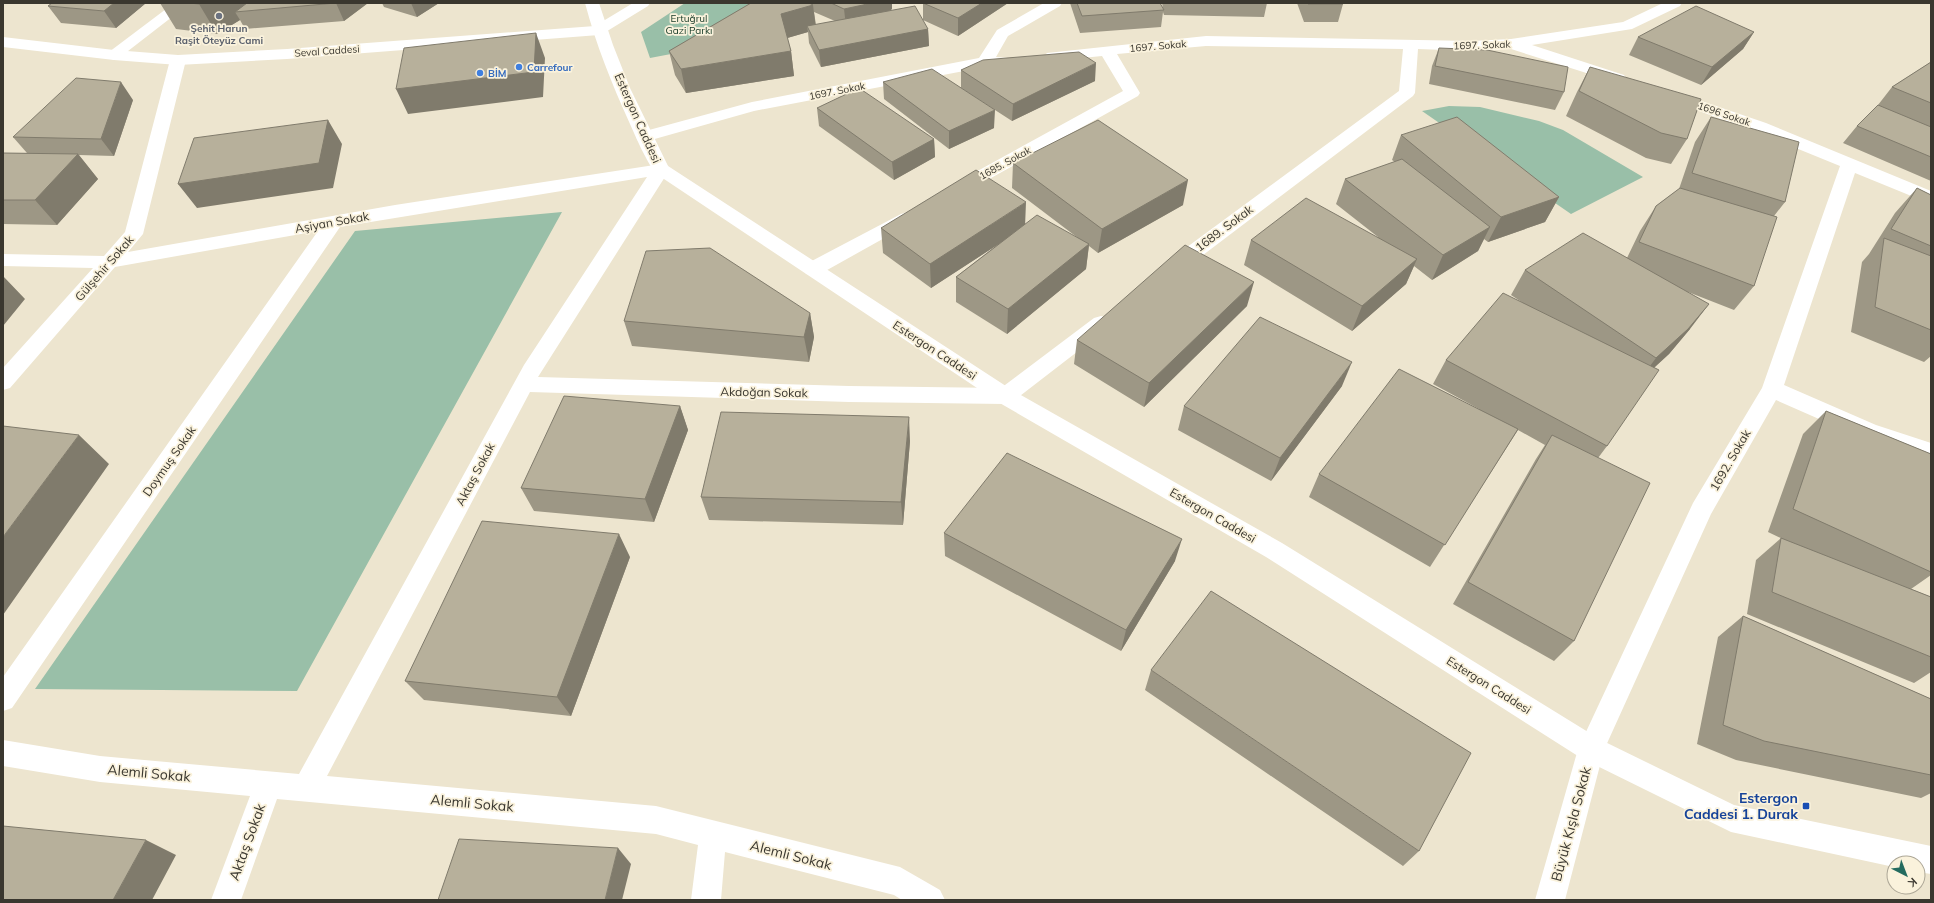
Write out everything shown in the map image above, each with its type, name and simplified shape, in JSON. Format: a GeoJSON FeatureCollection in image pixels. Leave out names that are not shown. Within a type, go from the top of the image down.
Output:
{"type":"FeatureCollection","features":[{"type":"Feature","properties":{"kind":"street"},"geometry":{"type":"LineString","coordinates":[[114,55],[184,3]]}},
{"type":"Feature","properties":{"kind":"street","name":"Estergon Caddesi"},"geometry":{"type":"LineString","coordinates":[[592,3],[599,30],[644,137],[661,169],[1005,396],[1274,550],[1591,749],[1731,818],[1930,861]]}},
{"type":"Feature","properties":{"kind":"street","name":"Seval Caddesi"},"geometry":{"type":"LineString","coordinates":[[3,42],[114,55],[178,60],[287,54],[599,30],[643,3]]}},
{"type":"Feature","properties":{"kind":"street"},"geometry":{"type":"LineString","coordinates":[[985,62],[1002,33],[1055,3]]}},
{"type":"Feature","properties":{"kind":"street","name":"1697. Sokak"},"geometry":{"type":"LineString","coordinates":[[1038,57],[1206,42],[1323,42],[1472,46],[1512,44],[1627,26],[1674,3]]}},
{"type":"Feature","properties":{"kind":"street"},"geometry":{"type":"LineString","coordinates":[[1512,44],[1630,81]]}},
{"type":"Feature","properties":{"kind":"street","name":"1689. Sokak"},"geometry":{"type":"LineString","coordinates":[[1156,280],[1407,93],[1411,45]]}},
{"type":"Feature","properties":{"kind":"street","name":"1685. Sokak"},"geometry":{"type":"LineString","coordinates":[[945,197],[1132,93],[1107,51]]}},
{"type":"Feature","properties":{"kind":"street","name":"Gülşehir Sokak"},"geometry":{"type":"LineString","coordinates":[[3,382],[134,234],[178,60]]}},
{"type":"Feature","properties":{"kind":"street","name":"1697. Sokak"},"geometry":{"type":"LineString","coordinates":[[644,137],[752,107],[985,62],[1015,60]]}},
{"type":"Feature","properties":{"kind":"street","name":"1696 Sokak"},"geometry":{"type":"LineString","coordinates":[[1659,91],[1760,127],[1931,198]]}},
{"type":"Feature","properties":{"kind":"street","name":"1692. Sokak"},"geometry":{"type":"LineString","coordinates":[[1591,749],[1701,510],[1772,389],[1850,164]]}},
{"type":"Feature","properties":{"kind":"street","name":"Aşiyan Sokak"},"geometry":{"type":"LineString","coordinates":[[3,260],[109,262],[334,222],[661,169]]}},
{"type":"Feature","properties":{"kind":"street","name":"Aktaş Sokak"},"geometry":{"type":"LineString","coordinates":[[306,788],[524,384],[661,169]]}},
{"type":"Feature","properties":{"kind":"street"},"geometry":{"type":"LineString","coordinates":[[813,270],[924,208]]}},
{"type":"Feature","properties":{"kind":"street","name":"Doymuş Sokak"},"geometry":{"type":"LineString","coordinates":[[3,699],[334,222]]}},
{"type":"Feature","properties":{"kind":"street"},"geometry":{"type":"LineString","coordinates":[[1005,396],[1112,314]]}},
{"type":"Feature","properties":{"kind":"street","name":"Akdoğan Sokak"},"geometry":{"type":"LineString","coordinates":[[524,384],[849,394],[1005,396]]}},
{"type":"Feature","properties":{"kind":"street"},"geometry":{"type":"LineString","coordinates":[[1772,389],[1868,431],[1931,452]]}},
{"type":"Feature","properties":{"kind":"street","name":"Büyük Kışla Sokak"},"geometry":{"type":"LineString","coordinates":[[1550,900],[1591,749]]}},
{"type":"Feature","properties":{"kind":"street","name":"Alemli Sokak"},"geometry":{"type":"LineString","coordinates":[[3,753],[100,769],[656,820],[900,882],[930,900]]}},
{"type":"Feature","properties":{"kind":"street","name":"Aktaş Sokak"},"geometry":{"type":"LineString","coordinates":[[226,900],[268,785]]}},
{"type":"Feature","properties":{"kind":"street"},"geometry":{"type":"LineString","coordinates":[[706,900],[713,835]]}},
{"type":"Feature","properties":{"kind":"green space","name":"Ertuğrul Gazi Parkı"},"geometry":{"type":"Polygon","coordinates":[[[685,3],[765,3],[671,54],[650,58],[641,32],[685,3]]]}},
{"type":"Feature","properties":{"kind":"green space"},"geometry":{"type":"Polygon","coordinates":[[[1449,106],[1480,107],[1539,121],[1563,130],[1643,177],[1571,214],[1422,111],[1449,106]]]}},
{"type":"Feature","properties":{"kind":"green space"},"geometry":{"type":"Polygon","coordinates":[[[562,212],[297,691],[35,689],[355,231],[562,212]]]}},
{"type":"Feature","properties":{"kind":"building"},"geometry":{"type":"Polygon","coordinates":[[[52,3],[114,3],[104,11],[48,6],[52,3]]]}},
{"type":"Feature","properties":{"kind":"building"},"geometry":{"type":"Polygon","coordinates":[[[247,3],[336,3],[235,12],[247,3]]]}},
{"type":"Feature","properties":{"kind":"building"},"geometry":{"type":"Polygon","coordinates":[[[751,3],[809,3],[813,5],[781,14],[791,51],[681,69],[669,51],[751,3]]]}},
{"type":"Feature","properties":{"kind":"building"},"geometry":{"type":"Polygon","coordinates":[[[831,3],[870,3],[844,9],[831,3]]]}},
{"type":"Feature","properties":{"kind":"building"},"geometry":{"type":"Polygon","coordinates":[[[923,3],[982,3],[958,18],[923,3]]]}},
{"type":"Feature","properties":{"kind":"building"},"geometry":{"type":"Polygon","coordinates":[[[1077,3],[1160,3],[1164,10],[1082,16],[1077,3]]]}},
{"type":"Feature","properties":{"kind":"building"},"geometry":{"type":"Polygon","coordinates":[[[1343,3],[1343,4],[1308,4],[1343,3]]]}},
{"type":"Feature","properties":{"kind":"building"},"geometry":{"type":"Polygon","coordinates":[[[915,6],[928,29],[819,50],[807,26],[915,6]]]}},
{"type":"Feature","properties":{"kind":"building"},"geometry":{"type":"Polygon","coordinates":[[[1696,6],[1754,32],[1712,67],[1638,37],[1696,6]]]}},
{"type":"Feature","properties":{"kind":"building"},"geometry":{"type":"Polygon","coordinates":[[[536,33],[534,72],[396,89],[404,48],[536,33]]]}},
{"type":"Feature","properties":{"kind":"building"},"geometry":{"type":"Polygon","coordinates":[[[1439,48],[1487,50],[1568,67],[1564,92],[1435,66],[1439,48]]]}},
{"type":"Feature","properties":{"kind":"building"},"geometry":{"type":"Polygon","coordinates":[[[1079,52],[1096,63],[1013,104],[961,70],[983,60],[1079,52]]]}},
{"type":"Feature","properties":{"kind":"building"},"geometry":{"type":"Polygon","coordinates":[[[1931,62],[1931,103],[1892,87],[1931,62]]]}},
{"type":"Feature","properties":{"kind":"building"},"geometry":{"type":"Polygon","coordinates":[[[1590,67],[1701,99],[1687,139],[1661,133],[1579,91],[1590,67]]]}},
{"type":"Feature","properties":{"kind":"building"},"geometry":{"type":"Polygon","coordinates":[[[932,69],[995,110],[949,131],[883,82],[932,69]]]}},
{"type":"Feature","properties":{"kind":"building"},"geometry":{"type":"Polygon","coordinates":[[[76,78],[121,82],[101,139],[13,137],[76,78]]]}},
{"type":"Feature","properties":{"kind":"building"},"geometry":{"type":"Polygon","coordinates":[[[859,88],[934,139],[892,162],[817,108],[859,88]]]}},
{"type":"Feature","properties":{"kind":"building"},"geometry":{"type":"Polygon","coordinates":[[[1878,105],[1931,127],[1931,157],[1857,126],[1878,105]]]}},
{"type":"Feature","properties":{"kind":"building"},"geometry":{"type":"Polygon","coordinates":[[[1457,117],[1559,197],[1501,217],[1401,135],[1457,117]]]}},
{"type":"Feature","properties":{"kind":"building"},"geometry":{"type":"Polygon","coordinates":[[[1711,117],[1799,142],[1785,202],[1692,173],[1711,117]]]}},
{"type":"Feature","properties":{"kind":"building"},"geometry":{"type":"Polygon","coordinates":[[[328,120],[319,163],[178,184],[194,138],[328,120]]]}},
{"type":"Feature","properties":{"kind":"building"},"geometry":{"type":"Polygon","coordinates":[[[1098,120],[1188,180],[1102,229],[1013,163],[1098,120]]]}},
{"type":"Feature","properties":{"kind":"building"},"geometry":{"type":"Polygon","coordinates":[[[3,153],[78,154],[35,200],[3,200],[3,153]]]}},
{"type":"Feature","properties":{"kind":"building"},"geometry":{"type":"Polygon","coordinates":[[[1402,159],[1490,227],[1443,255],[1345,179],[1402,159]]]}},
{"type":"Feature","properties":{"kind":"building"},"geometry":{"type":"Polygon","coordinates":[[[976,170],[1026,202],[930,264],[881,228],[976,170]]]}},
{"type":"Feature","properties":{"kind":"building"},"geometry":{"type":"Polygon","coordinates":[[[1680,188],[1777,217],[1754,286],[1639,242],[1656,206],[1680,188]]]}},
{"type":"Feature","properties":{"kind":"building"},"geometry":{"type":"Polygon","coordinates":[[[1917,188],[1931,195],[1931,246],[1891,229],[1917,188]]]}},
{"type":"Feature","properties":{"kind":"building"},"geometry":{"type":"Polygon","coordinates":[[[1306,198],[1417,259],[1362,306],[1251,240],[1306,198]]]}},
{"type":"Feature","properties":{"kind":"building"},"geometry":{"type":"Polygon","coordinates":[[[1037,215],[1089,244],[1008,309],[956,277],[1037,215]]]}},
{"type":"Feature","properties":{"kind":"building"},"geometry":{"type":"Polygon","coordinates":[[[1583,233],[1709,304],[1688,329],[1656,358],[1525,270],[1583,233]]]}},
{"type":"Feature","properties":{"kind":"building"},"geometry":{"type":"Polygon","coordinates":[[[1884,238],[1931,256],[1931,330],[1875,307],[1884,238]]]}},
{"type":"Feature","properties":{"kind":"building"},"geometry":{"type":"Polygon","coordinates":[[[1185,245],[1254,282],[1149,383],[1077,340],[1185,245]]]}},
{"type":"Feature","properties":{"kind":"building"},"geometry":{"type":"Polygon","coordinates":[[[710,248],[810,313],[804,337],[624,321],[646,251],[710,248]]]}},
{"type":"Feature","properties":{"kind":"building"},"geometry":{"type":"Polygon","coordinates":[[[1503,293],[1659,370],[1607,446],[1446,360],[1503,293]]]}},
{"type":"Feature","properties":{"kind":"building"},"geometry":{"type":"Polygon","coordinates":[[[1260,317],[1352,362],[1280,458],[1184,406],[1260,317]]]}},
{"type":"Feature","properties":{"kind":"building"},"geometry":{"type":"Polygon","coordinates":[[[1399,369],[1518,429],[1445,545],[1319,474],[1399,369]]]}},
{"type":"Feature","properties":{"kind":"building"},"geometry":{"type":"Polygon","coordinates":[[[564,396],[680,406],[645,499],[521,488],[564,396]]]}},
{"type":"Feature","properties":{"kind":"building"},"geometry":{"type":"Polygon","coordinates":[[[1826,411],[1931,454],[1931,572],[1793,509],[1826,411]]]}},
{"type":"Feature","properties":{"kind":"building"},"geometry":{"type":"Polygon","coordinates":[[[721,412],[909,417],[901,502],[701,497],[721,412]]]}},
{"type":"Feature","properties":{"kind":"building"},"geometry":{"type":"Polygon","coordinates":[[[3,426],[79,435],[3,537],[3,426]]]}},
{"type":"Feature","properties":{"kind":"building"},"geometry":{"type":"Polygon","coordinates":[[[1552,435],[1650,483],[1574,641],[1468,582],[1552,435]]]}},
{"type":"Feature","properties":{"kind":"building"},"geometry":{"type":"Polygon","coordinates":[[[1007,453],[1182,539],[1126,630],[944,533],[1007,453]]]}},
{"type":"Feature","properties":{"kind":"building"},"geometry":{"type":"Polygon","coordinates":[[[482,521],[619,534],[557,697],[405,681],[482,521]]]}},
{"type":"Feature","properties":{"kind":"building"},"geometry":{"type":"Polygon","coordinates":[[[1781,538],[1931,597],[1931,657],[1772,592],[1781,538]]]}},
{"type":"Feature","properties":{"kind":"building"},"geometry":{"type":"Polygon","coordinates":[[[1211,591],[1471,753],[1419,851],[1151,670],[1211,591]]]}},
{"type":"Feature","properties":{"kind":"building"},"geometry":{"type":"Polygon","coordinates":[[[1743,616],[1931,699],[1931,775],[1764,741],[1723,725],[1743,616]]]}},
{"type":"Feature","properties":{"kind":"building"},"geometry":{"type":"Polygon","coordinates":[[[3,826],[146,840],[113,900],[3,900],[3,826]]]}},
{"type":"Feature","properties":{"kind":"building"},"geometry":{"type":"Polygon","coordinates":[[[459,839],[618,848],[605,900],[438,900],[459,839]]]}},
{"type":"Feature","properties":{"kind":"place","name":"Şehit Harun Raşit Öteyüz Cami"},"geometry":{"type":"Point","coordinates":[219,16]}},
{"type":"Feature","properties":{"kind":"place","name":"Carrefour"},"geometry":{"type":"Point","coordinates":[519,67]}},
{"type":"Feature","properties":{"kind":"place","name":"BİM"},"geometry":{"type":"Point","coordinates":[480,73]}},
{"type":"Feature","properties":{"kind":"place","name":"Estergon Caddesi 1. Durak"},"geometry":{"type":"Point","coordinates":[1806,806]}}]}
